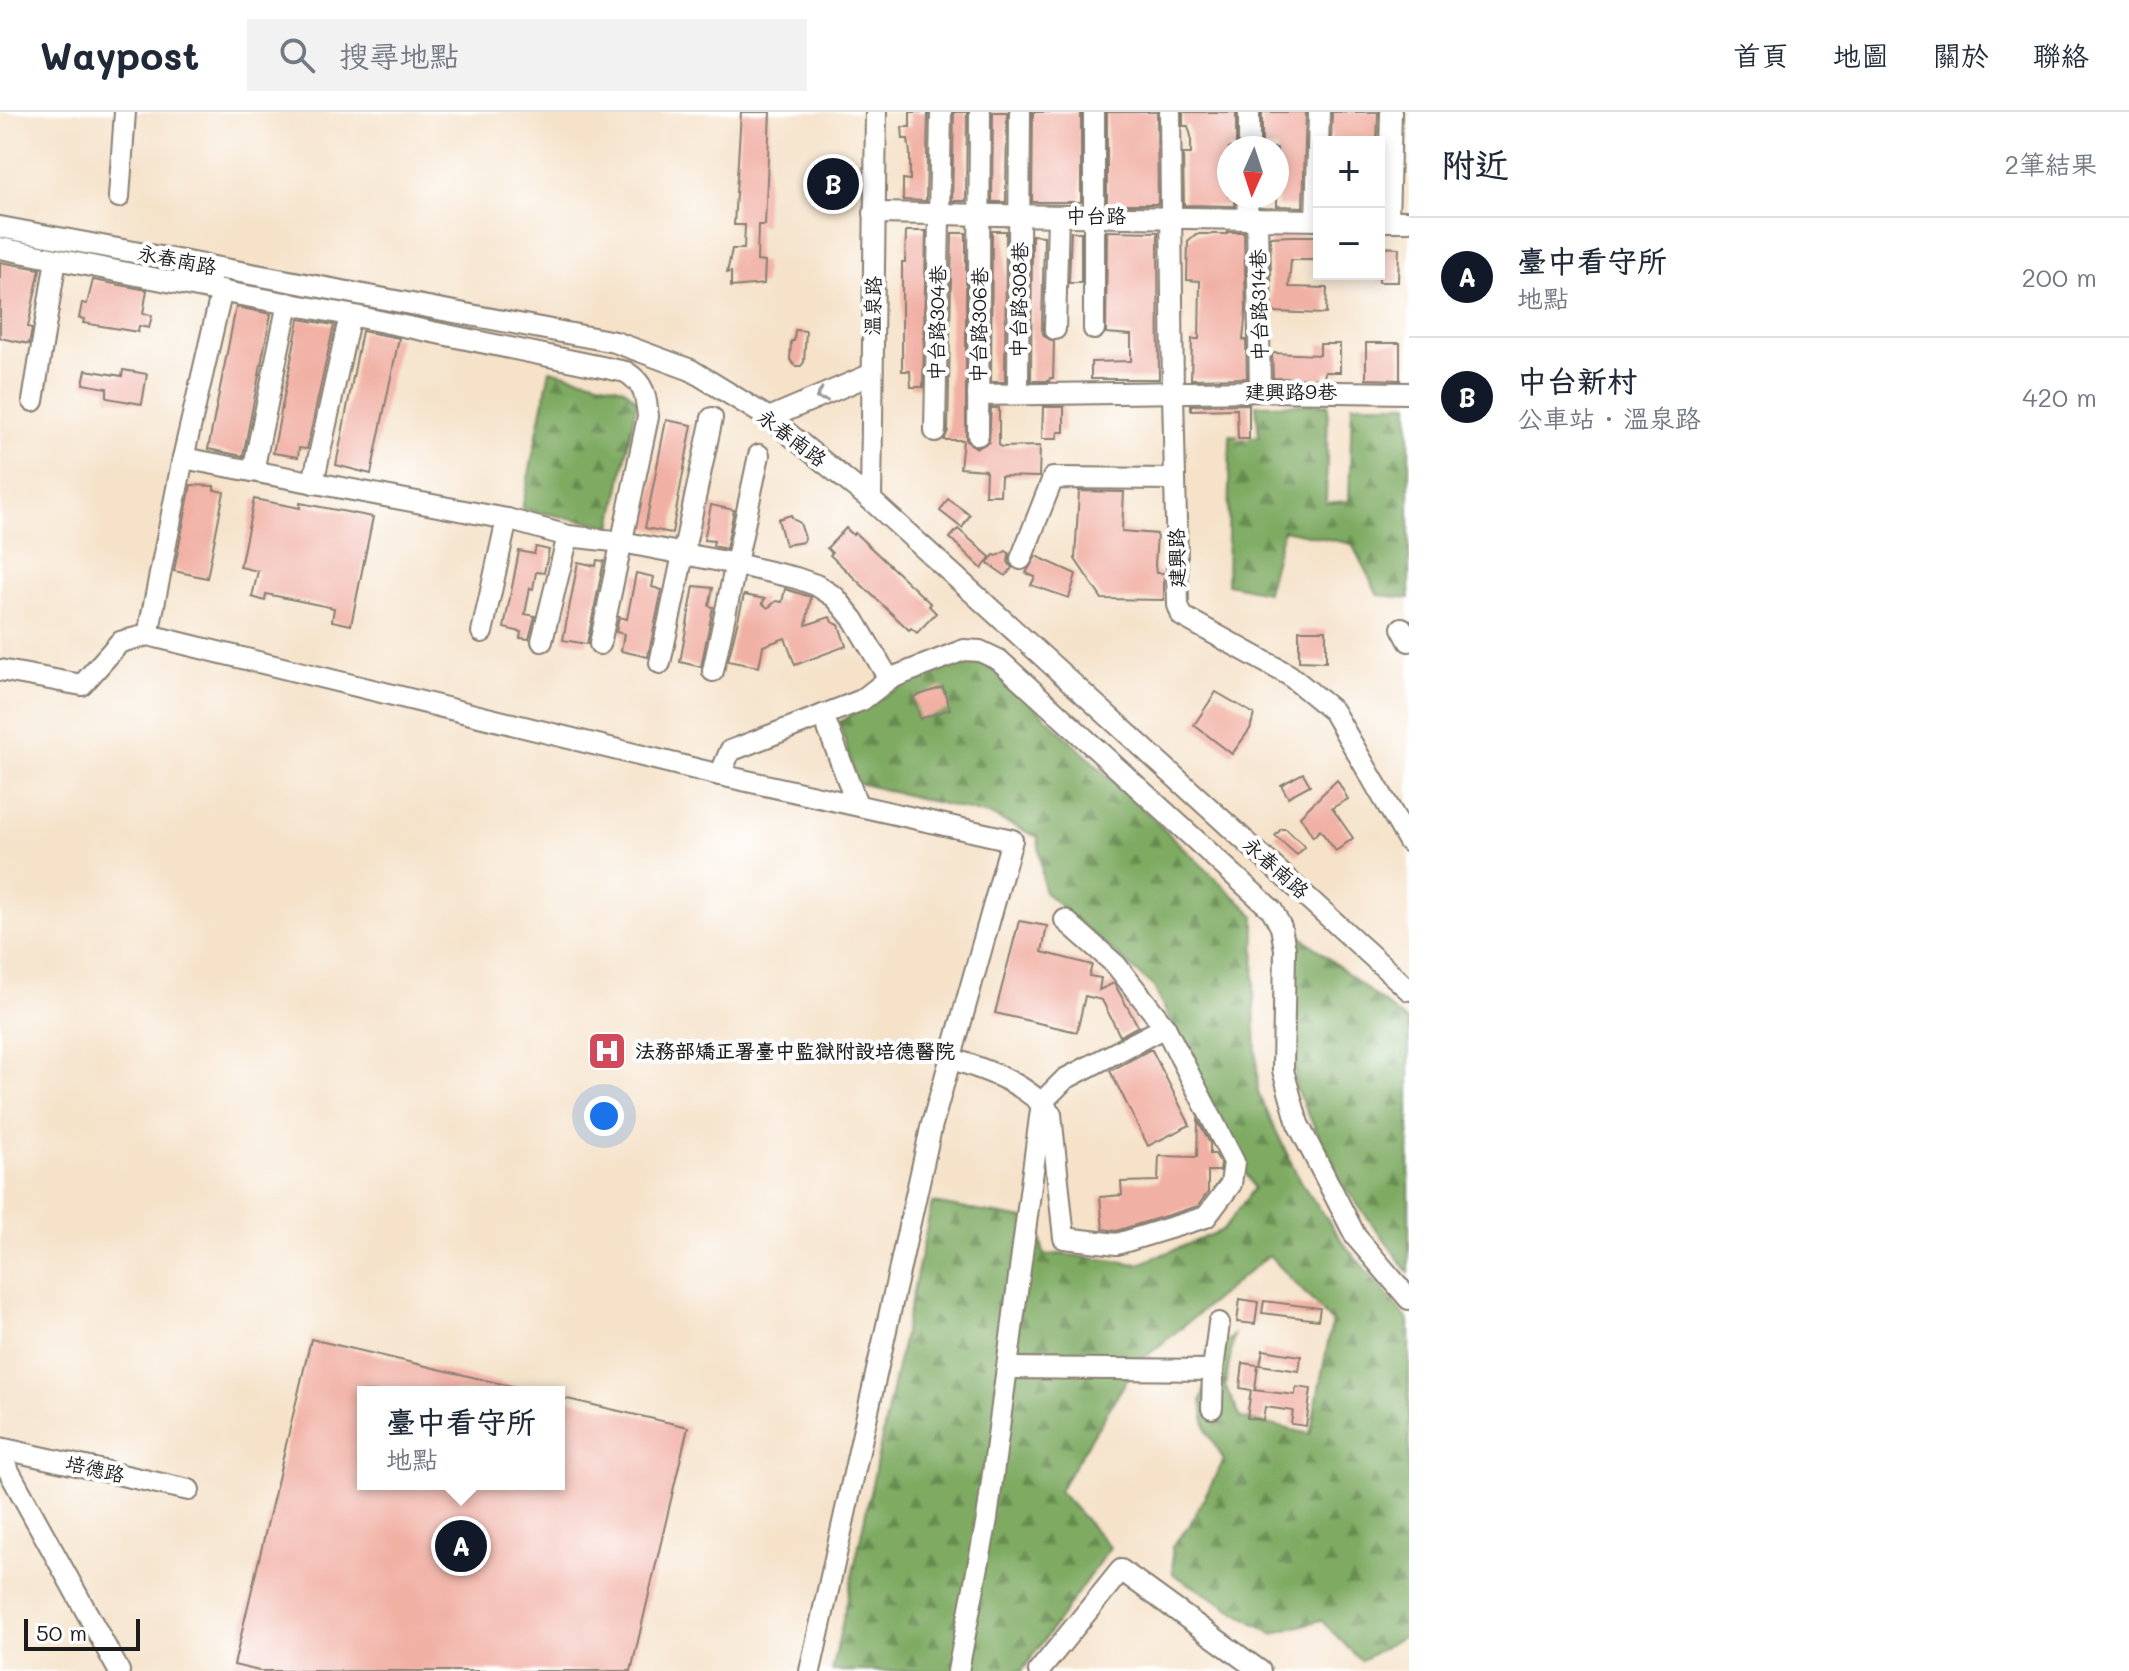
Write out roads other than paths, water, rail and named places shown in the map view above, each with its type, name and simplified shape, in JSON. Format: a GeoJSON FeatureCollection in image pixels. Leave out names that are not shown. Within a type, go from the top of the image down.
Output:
{"type":"FeatureCollection","features":[{"type":"Feature","properties":{"kind":"street"},"geometry":{"type":"LineString","coordinates":[[119,197],[125,112]]}},
{"type":"Feature","properties":{"kind":"street","name":"溫泉路"},"geometry":{"type":"LineString","coordinates":[[871,500],[876,112]]}},
{"type":"Feature","properties":{"kind":"street","name":"中台路304巷"},"geometry":{"type":"LineString","coordinates":[[935,431],[941,112]]}},
{"type":"Feature","properties":{"kind":"street","name":"中台路306巷"},"geometry":{"type":"LineString","coordinates":[[978,435],[980,112]]}},
{"type":"Feature","properties":{"kind":"street","name":"中台路308巷"},"geometry":{"type":"LineString","coordinates":[[1018,385],[1020,112]]}},
{"type":"Feature","properties":{"kind":"street"},"geometry":{"type":"LineString","coordinates":[[1094,112],[1094,329]]}},
{"type":"Feature","properties":{"kind":"street","name":"建興路"},"geometry":{"type":"LineString","coordinates":[[1170,112],[1178,605],[1182,616],[1289,675],[1333,711],[1409,842]]}},
{"type":"Feature","properties":{"kind":"street"},"geometry":{"type":"LineString","coordinates":[[1249,112],[1249,136]]}},
{"type":"Feature","properties":{"kind":"street"},"geometry":{"type":"LineString","coordinates":[[1317,208],[1319,112]]}},
{"type":"Feature","properties":{"kind":"street"},"geometry":{"type":"LineString","coordinates":[[1391,112],[1392,221]]}},
{"type":"Feature","properties":{"kind":"street","name":"中台路314巷"},"geometry":{"type":"LineString","coordinates":[[1250,208],[1260,391]]}},
{"type":"Feature","properties":{"kind":"street","name":"中台路"},"geometry":{"type":"LineString","coordinates":[[874,213],[1313,220]]}},
{"type":"Feature","properties":{"kind":"street"},"geometry":{"type":"LineString","coordinates":[[1055,329],[1058,216]]}},
{"type":"Feature","properties":{"kind":"street","name":"永春南路"},"geometry":{"type":"LineString","coordinates":[[0,227],[615,342],[691,370],[769,418],[871,500],[1409,990]]}},
{"type":"Feature","properties":{"kind":"street"},"geometry":{"type":"LineString","coordinates":[[0,248],[626,372],[645,389],[648,417],[600,644]]}},
{"type":"Feature","properties":{"kind":"street"},"geometry":{"type":"LineString","coordinates":[[33,401],[56,259]]}},
{"type":"Feature","properties":{"kind":"street"},"geometry":{"type":"LineString","coordinates":[[148,635],[215,290],[212,266]]}},
{"type":"Feature","properties":{"kind":"street"},"geometry":{"type":"LineString","coordinates":[[253,471],[288,303]]}},
{"type":"Feature","properties":{"kind":"street"},"geometry":{"type":"LineString","coordinates":[[313,483],[350,315]]}},
{"type":"Feature","properties":{"kind":"street"},"geometry":{"type":"LineString","coordinates":[[769,418],[872,374]]}},
{"type":"Feature","properties":{"kind":"street","name":"建興路9巷"},"geometry":{"type":"LineString","coordinates":[[978,395],[1260,391],[1409,393]]}},
{"type":"Feature","properties":{"kind":"street"},"geometry":{"type":"LineString","coordinates":[[660,663],[712,418]]}},
{"type":"Feature","properties":{"kind":"street"},"geometry":{"type":"LineString","coordinates":[[713,671],[759,455]]}},
{"type":"Feature","properties":{"kind":"street"},"geometry":{"type":"LineString","coordinates":[[183,458],[507,519],[568,536],[622,542],[736,564],[806,581],[835,597],[854,620],[889,679]]}},
{"type":"Feature","properties":{"kind":"street"},"geometry":{"type":"LineString","coordinates":[[1021,559],[1053,478],[1175,479]]}},
{"type":"Feature","properties":{"kind":"street"},"geometry":{"type":"LineString","coordinates":[[482,632],[507,519]]}},
{"type":"Feature","properties":{"kind":"street"},"geometry":{"type":"LineString","coordinates":[[542,641],[568,536]]}},
{"type":"Feature","properties":{"kind":"street"},"geometry":{"type":"LineString","coordinates":[[0,670],[82,685],[120,642],[148,635],[720,775],[1012,840],[931,1128],[810,1671]]}},
{"type":"Feature","properties":{"kind":"street"},"geometry":{"type":"LineString","coordinates":[[720,775],[730,751],[862,700],[889,679],[964,650],[980,651],[999,660],[1272,910],[1281,927],[1285,949],[1283,1070],[1298,1124],[1356,1237],[1409,1299]]}},
{"type":"Feature","properties":{"kind":"street"},"geometry":{"type":"LineString","coordinates":[[823,715],[857,804]]}},
{"type":"Feature","properties":{"kind":"street"},"geometry":{"type":"LineString","coordinates":[[952,1059],[991,1071],[1042,1102],[1051,1114],[1064,1238],[1117,1244],[1206,1217],[1231,1184],[1234,1162],[1165,1027],[1116,965],[1065,920]]}},
{"type":"Feature","properties":{"kind":"street"},"geometry":{"type":"LineString","coordinates":[[958,1671],[987,1519],[1042,1102],[1065,1079],[1165,1027]]}},
{"type":"Feature","properties":{"kind":"street"},"geometry":{"type":"LineString","coordinates":[[1212,1408],[1219,1323]]}},
{"type":"Feature","properties":{"kind":"street"},"geometry":{"type":"LineString","coordinates":[[1009,1368],[1213,1370]]}},
{"type":"Feature","properties":{"kind":"street","name":"培德路"},"geometry":{"type":"LineString","coordinates":[[0,1448],[189,1490]]}},
{"type":"Feature","properties":{"kind":"street"},"geometry":{"type":"LineString","coordinates":[[0,1455],[119,1671]]}},
{"type":"Feature","properties":{"kind":"street"},"geometry":{"type":"LineString","coordinates":[[1039,1671],[1121,1570],[1260,1671]]}},
{"type":"Feature","properties":{"kind":"place","name":"中台新村"},"geometry":{"type":"Point","coordinates":[833,184]}},
{"type":"Feature","properties":{"kind":"place","name":"法務部矯正署臺中監獄附設培德醫院"},"geometry":{"type":"Point","coordinates":[607,1051]}},
{"type":"Feature","properties":{"kind":"place","name":"臺中看守所"},"geometry":{"type":"Point","coordinates":[461,1546]}}]}
